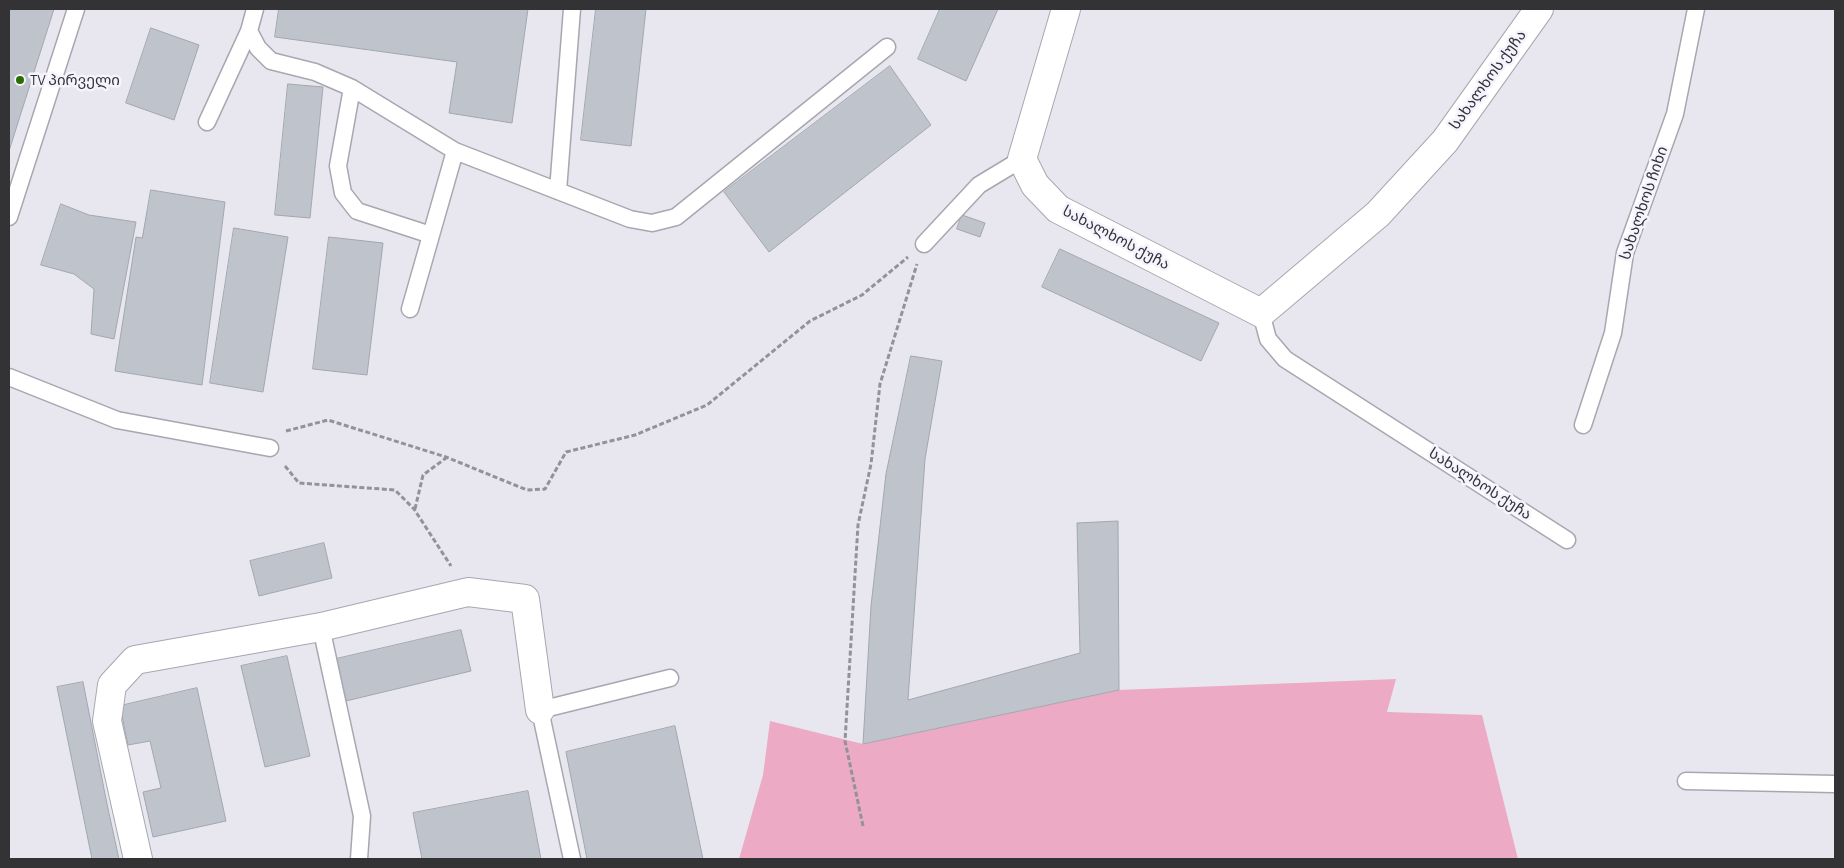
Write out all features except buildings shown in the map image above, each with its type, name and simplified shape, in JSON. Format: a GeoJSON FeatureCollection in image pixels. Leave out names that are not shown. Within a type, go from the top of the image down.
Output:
{"type":"FeatureCollection","features":[{"type":"Feature","properties":{"kind":"street"},"geometry":{"type":"LineString","coordinates":[[1022,160],[1066,9]]}},
{"type":"Feature","properties":{"kind":"street","name":"სახალხოს ქუჩა"},"geometry":{"type":"LineString","coordinates":[[1022,160],[1035,185],[1058,209],[1261,313],[1378,214],[1445,141],[1539,9]]}},
{"type":"Feature","properties":{"kind":"street"},"geometry":{"type":"LineString","coordinates":[[138,859],[106,721],[112,685],[135,660],[321,627],[468,592],[525,599],[540,710]]}},
{"type":"Feature","properties":{"kind":"lane"},"geometry":{"type":"LineString","coordinates":[[9,217],[14,181],[76,9]]}},
{"type":"Feature","properties":{"kind":"lane"},"geometry":{"type":"LineString","coordinates":[[207,122],[249,31],[255,9]]}},
{"type":"Feature","properties":{"kind":"lane"},"geometry":{"type":"LineString","coordinates":[[558,191],[572,9]]}},
{"type":"Feature","properties":{"kind":"lane","name":"სახალხოს ჩიხი"},"geometry":{"type":"LineString","coordinates":[[1583,425],[1613,333],[1625,253],[1675,114],[1696,9]]}},
{"type":"Feature","properties":{"kind":"lane"},"geometry":{"type":"LineString","coordinates":[[249,31],[258,48],[271,61],[315,72],[352,88],[455,151],[630,219],[652,223],[676,217],[887,47]]}},
{"type":"Feature","properties":{"kind":"lane"},"geometry":{"type":"LineString","coordinates":[[352,88],[338,166],[343,193],[358,210],[431,235]]}},
{"type":"Feature","properties":{"kind":"lane"},"geometry":{"type":"LineString","coordinates":[[410,309],[455,151]]}},
{"type":"Feature","properties":{"kind":"lane"},"geometry":{"type":"LineString","coordinates":[[924,244],[979,185],[1022,160]]}},
{"type":"Feature","properties":{"kind":"lane","name":"სახალხოს ქუჩა"},"geometry":{"type":"LineString","coordinates":[[1261,313],[1268,339],[1285,359],[1567,540]]}},
{"type":"Feature","properties":{"kind":"lane"},"geometry":{"type":"LineString","coordinates":[[9,377],[117,420],[270,448]]}},
{"type":"Feature","properties":{"kind":"lane"},"geometry":{"type":"LineString","coordinates":[[321,627],[362,816],[359,859]]}},
{"type":"Feature","properties":{"kind":"lane"},"geometry":{"type":"LineString","coordinates":[[572,859],[540,710],[670,678]]}},
{"type":"Feature","properties":{"kind":"lane"},"geometry":{"type":"LineString","coordinates":[[1686,781],[1835,784]]}},
{"type":"Feature","properties":{"kind":"path"},"geometry":{"type":"LineString","coordinates":[[468,592],[414,509],[395,490],[299,483],[270,448],[284,432],[328,420],[446,457],[527,490],[545,488],[566,452],[635,436],[707,405],[810,321],[862,295],[924,244]]}},
{"type":"Feature","properties":{"kind":"path"},"geometry":{"type":"LineString","coordinates":[[863,826],[845,741],[858,525],[871,464],[880,384],[924,244]]}},
{"type":"Feature","properties":{"kind":"path"},"geometry":{"type":"LineString","coordinates":[[414,509],[423,475],[446,457]]}},
{"type":"Feature","properties":{"kind":"shaded area"},"geometry":{"type":"Polygon","coordinates":[[[1396,679],[1387,712],[1482,715],[1518,859],[739,859],[763,775],[770,721],[863,744],[1119,690],[1396,679]]]}},
{"type":"Feature","properties":{"kind":"place","name":"TV პირველი"},"geometry":{"type":"Point","coordinates":[20,80]}}]}
